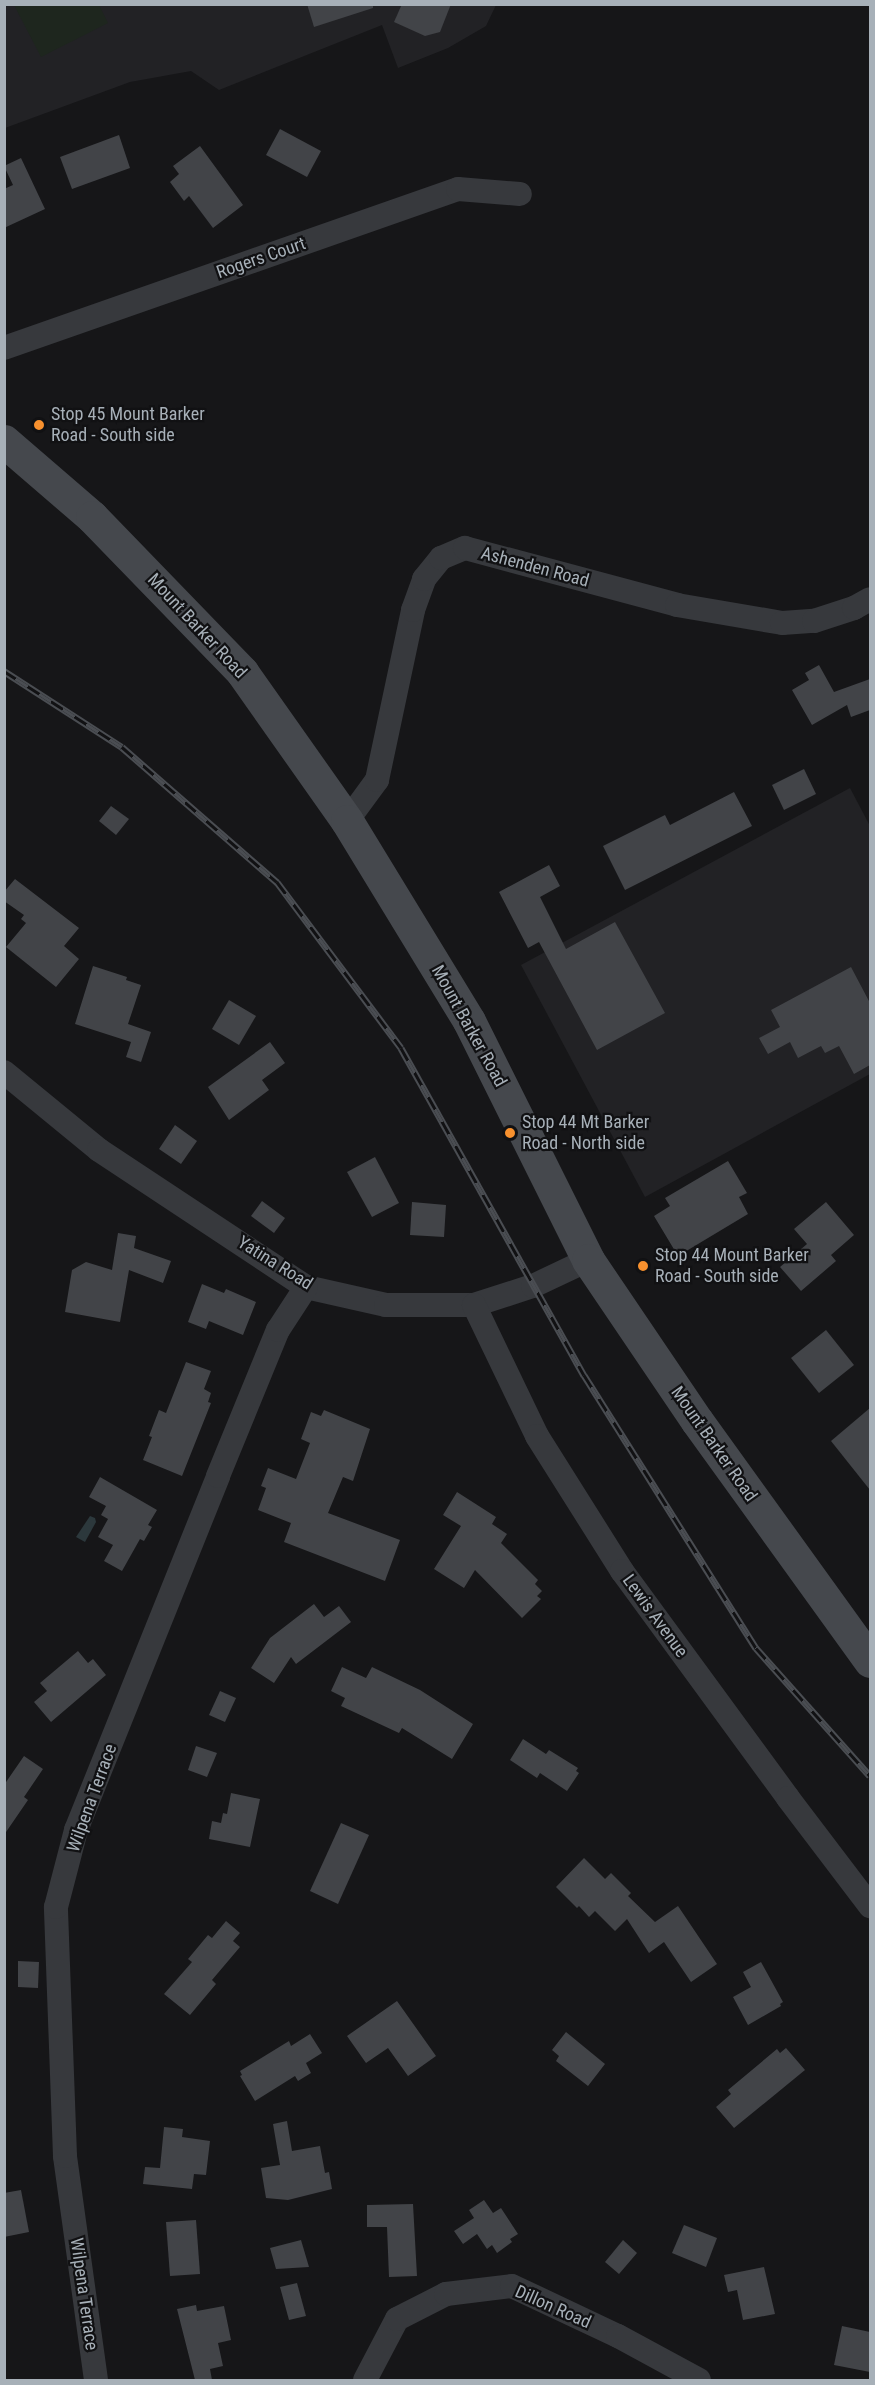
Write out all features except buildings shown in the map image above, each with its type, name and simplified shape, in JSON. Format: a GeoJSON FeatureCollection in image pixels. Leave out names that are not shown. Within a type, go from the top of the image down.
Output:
{"type":"FeatureCollection","features":[{"type":"Feature","properties":{"kind":"main road","name":"Mount Barker Road"},"geometry":{"type":"LineString","coordinates":[[4,441],[92,517],[242,672],[347,821],[469,1021],[588,1260],[697,1421],[870,1661]]}},
{"type":"Feature","properties":{"kind":"street","name":"Rogers Court"},"geometry":{"type":"LineString","coordinates":[[4,348],[458,189],[520,194]]}},
{"type":"Feature","properties":{"kind":"street","name":"Ashenden Road"},"geometry":{"type":"LineString","coordinates":[[347,821],[377,780],[413,610],[424,579],[441,558],[465,548],[677,605],[782,623],[814,621],[854,608],[870,599]]}},
{"type":"Feature","properties":{"kind":"street","name":"Yatina Road"},"geometry":{"type":"LineString","coordinates":[[4,1072],[99,1150],[306,1287],[386,1305],[474,1305],[533,1286],[588,1260]]}},
{"type":"Feature","properties":{"kind":"street","name":"Wilpena Terrace"},"geometry":{"type":"LineString","coordinates":[[96,2380],[65,2156],[56,1907],[76,1830],[218,1476],[278,1330],[306,1287]]}},
{"type":"Feature","properties":{"kind":"street","name":"Lewis Avenue"},"geometry":{"type":"LineString","coordinates":[[474,1305],[537,1436],[622,1571],[870,1906]]}},
{"type":"Feature","properties":{"kind":"street","name":"Dillon Road"},"geometry":{"type":"LineString","coordinates":[[364,2380],[397,2319],[446,2294],[512,2286],[618,2336],[699,2380]]}},
{"type":"Feature","properties":{"kind":"shaded area"},"geometry":{"type":"Polygon","coordinates":[[[5,5],[496,5],[486,26],[448,48],[398,68],[382,25],[219,90],[191,71],[130,82],[5,128],[5,5]]]}},
{"type":"Feature","properties":{"kind":"shaded area"},"geometry":{"type":"Polygon","coordinates":[[[14,5],[99,5],[108,23],[41,57],[14,5]]]}},
{"type":"Feature","properties":{"kind":"shaded area"},"geometry":{"type":"Polygon","coordinates":[[[850,788],[870,826],[870,1074],[645,1197],[521,965],[850,788]]]}},
{"type":"Feature","properties":{"kind":"shaded area"},"geometry":{"type":"Polygon","coordinates":[[[90,1516],[95,1518],[96,1522],[85,1542],[76,1537],[90,1516]]]}},
{"type":"Feature","properties":{"kind":"railway"},"geometry":{"type":"LineString","coordinates":[[4,671],[122,747],[277,882],[401,1048],[584,1375],[756,1648],[870,1776]]}},
{"type":"Feature","properties":{"kind":"place","name":"Stop 45 Mount Barker Road - South side"},"geometry":{"type":"Point","coordinates":[39,425]}},
{"type":"Feature","properties":{"kind":"place","name":"Stop 44 Mt Barker Road - North side"},"geometry":{"type":"Point","coordinates":[510,1133]}},
{"type":"Feature","properties":{"kind":"place","name":"Stop 44 Mount Barker Road - South side"},"geometry":{"type":"Point","coordinates":[643,1266]}}]}
